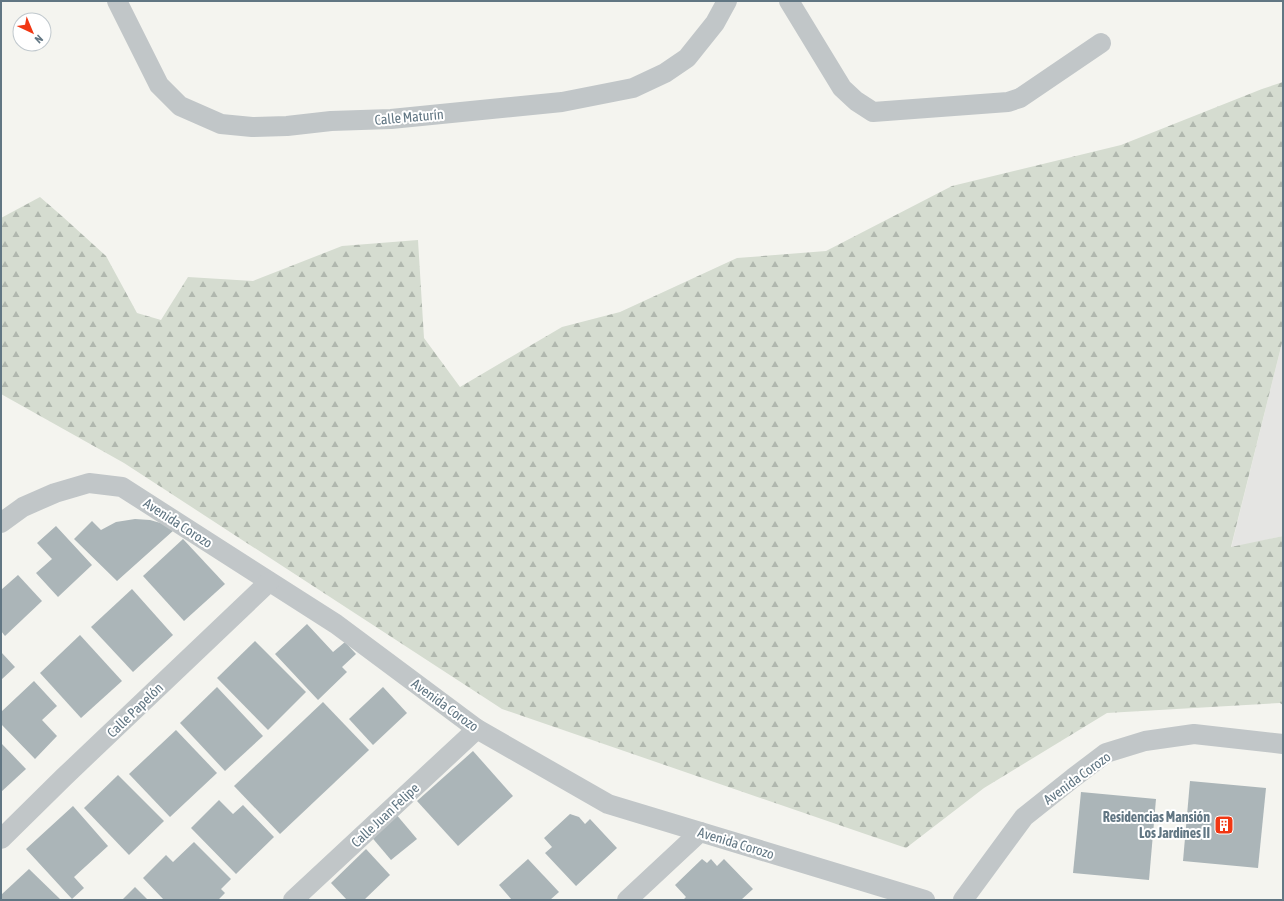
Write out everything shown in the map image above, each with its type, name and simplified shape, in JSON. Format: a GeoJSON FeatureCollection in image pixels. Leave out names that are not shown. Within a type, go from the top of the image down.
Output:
{"type":"FeatureCollection","features":[{"type":"Feature","properties":{"kind":"street","name":"Calle Maturín"},"geometry":{"type":"LineString","coordinates":[[117,1],[159,85],[180,106],[221,124],[252,127],[287,126],[331,121],[391,119],[562,102],[633,88],[665,73],[687,58],[715,23],[727,1]]}},
{"type":"Feature","properties":{"kind":"street"},"geometry":{"type":"LineString","coordinates":[[789,1],[842,88],[856,101],[873,112],[1008,102],[1020,98],[1101,43]]}},
{"type":"Feature","properties":{"kind":"street","name":"Avenida Corozo"},"geometry":{"type":"LineString","coordinates":[[1,523],[23,507],[56,493],[82,485],[89,483],[122,487],[336,624],[476,729],[608,804],[924,900]]}},
{"type":"Feature","properties":{"kind":"street","name":"Calle Papelón"},"geometry":{"type":"LineString","coordinates":[[1,839],[269,582]]}},
{"type":"Feature","properties":{"kind":"street","name":"Calle Juan Felipe"},"geometry":{"type":"LineString","coordinates":[[293,900],[476,729]]}},
{"type":"Feature","properties":{"kind":"street","name":"Avenida Corozo"},"geometry":{"type":"LineString","coordinates":[[963,900],[1024,817],[1072,778],[1106,753],[1146,741],[1194,734],[1283,744]]}},
{"type":"Feature","properties":{"kind":"street"},"geometry":{"type":"LineString","coordinates":[[627,900],[700,832]]}},
{"type":"Feature","properties":{"kind":"shaded area"},"geometry":{"type":"Polygon","coordinates":[[[1283,339],[1283,536],[1231,548],[1283,339]]]}},
{"type":"Feature","properties":{"kind":"green space"},"geometry":{"type":"Polygon","coordinates":[[[1283,82],[1283,339],[1231,547],[1283,536],[1283,705],[1280,703],[1107,713],[984,788],[906,848],[502,709],[124,463],[1,394],[1,218],[40,197],[106,256],[137,313],[161,320],[188,277],[253,281],[342,246],[418,240],[424,338],[460,387],[562,327],[620,312],[737,258],[826,251],[952,186],[1121,145],[1283,82]]]}},
{"type":"Feature","properties":{"kind":"building"},"geometry":{"type":"Polygon","coordinates":[[[135,519],[150,520],[164,524],[174,530],[117,581],[74,539],[92,521],[101,530],[116,522],[135,519]]]}},
{"type":"Feature","properties":{"kind":"building"},"geometry":{"type":"Polygon","coordinates":[[[56,526],[92,565],[58,597],[36,573],[52,559],[37,543],[56,526]]]}},
{"type":"Feature","properties":{"kind":"building"},"geometry":{"type":"Polygon","coordinates":[[[183,539],[225,584],[184,621],[143,576],[183,539]]]}},
{"type":"Feature","properties":{"kind":"building"},"geometry":{"type":"Polygon","coordinates":[[[18,575],[42,601],[5,636],[1,631],[1,590],[18,575]]]}},
{"type":"Feature","properties":{"kind":"building"},"geometry":{"type":"Polygon","coordinates":[[[132,589],[173,635],[133,672],[91,627],[132,589]]]}},
{"type":"Feature","properties":{"kind":"building"},"geometry":{"type":"Polygon","coordinates":[[[307,624],[333,652],[345,642],[356,654],[342,667],[347,672],[318,700],[275,654],[307,624]]]}},
{"type":"Feature","properties":{"kind":"building"},"geometry":{"type":"Polygon","coordinates":[[[80,635],[122,681],[81,718],[40,673],[80,635]]]}},
{"type":"Feature","properties":{"kind":"building"},"geometry":{"type":"Polygon","coordinates":[[[255,641],[306,692],[268,730],[217,678],[255,641]]]}},
{"type":"Feature","properties":{"kind":"building"},"geometry":{"type":"Polygon","coordinates":[[[1,652],[15,667],[1,680],[1,652]]]}},
{"type":"Feature","properties":{"kind":"building"},"geometry":{"type":"Polygon","coordinates":[[[34,681],[57,706],[42,720],[57,736],[35,759],[1,724],[1,712],[34,681]]]}},
{"type":"Feature","properties":{"kind":"building"},"geometry":{"type":"Polygon","coordinates":[[[217,687],[263,736],[225,771],[180,723],[217,687]]]}},
{"type":"Feature","properties":{"kind":"building"},"geometry":{"type":"Polygon","coordinates":[[[383,687],[407,713],[373,745],[349,719],[383,687]]]}},
{"type":"Feature","properties":{"kind":"building"},"geometry":{"type":"Polygon","coordinates":[[[323,702],[369,750],[280,834],[234,786],[323,702]]]}},
{"type":"Feature","properties":{"kind":"building"},"geometry":{"type":"Polygon","coordinates":[[[176,730],[217,773],[170,817],[129,774],[176,730]]]}},
{"type":"Feature","properties":{"kind":"building"},"geometry":{"type":"Polygon","coordinates":[[[1,743],[26,769],[1,792],[1,743]]]}},
{"type":"Feature","properties":{"kind":"building"},"geometry":{"type":"Polygon","coordinates":[[[473,751],[513,796],[458,846],[417,801],[473,751]]]}},
{"type":"Feature","properties":{"kind":"building"},"geometry":{"type":"Polygon","coordinates":[[[118,775],[164,821],[129,855],[84,808],[118,775]]]}},
{"type":"Feature","properties":{"kind":"building","name":"Residencias Mansión Los Jardines II"},"geometry":{"type":"Polygon","coordinates":[[[1190,781],[1266,788],[1258,868],[1183,861],[1190,781]]]}},
{"type":"Feature","properties":{"kind":"building"},"geometry":{"type":"Polygon","coordinates":[[[1081,792],[1156,799],[1149,880],[1073,873],[1081,792]]]}},
{"type":"Feature","properties":{"kind":"building"},"geometry":{"type":"Polygon","coordinates":[[[219,800],[233,814],[243,805],[274,837],[236,874],[191,828],[219,800]]]}},
{"type":"Feature","properties":{"kind":"building"},"geometry":{"type":"Polygon","coordinates":[[[73,806],[108,846],[74,877],[84,888],[72,899],[26,849],[73,806]]]}},
{"type":"Feature","properties":{"kind":"building"},"geometry":{"type":"Polygon","coordinates":[[[395,813],[417,839],[391,860],[369,834],[395,813]]]}},
{"type":"Feature","properties":{"kind":"building"},"geometry":{"type":"Polygon","coordinates":[[[570,814],[579,817],[585,824],[590,819],[617,848],[576,886],[545,853],[552,847],[544,838],[570,814]]]}},
{"type":"Feature","properties":{"kind":"building"},"geometry":{"type":"Polygon","coordinates":[[[194,842],[231,879],[221,889],[225,893],[218,900],[164,900],[143,878],[166,855],[173,862],[194,842]]]}},
{"type":"Feature","properties":{"kind":"building"},"geometry":{"type":"Polygon","coordinates":[[[366,849],[390,875],[364,900],[347,900],[331,883],[366,849]]]}},
{"type":"Feature","properties":{"kind":"building"},"geometry":{"type":"Polygon","coordinates":[[[528,859],[559,892],[550,900],[512,900],[499,885],[528,859]]]}},
{"type":"Feature","properties":{"kind":"building"},"geometry":{"type":"Polygon","coordinates":[[[702,859],[707,863],[711,859],[717,866],[724,859],[753,889],[741,900],[683,900],[686,897],[675,885],[702,859]]]}},
{"type":"Feature","properties":{"kind":"building"},"geometry":{"type":"Polygon","coordinates":[[[29,869],[61,900],[1,900],[1,895],[29,869]]]}},
{"type":"Feature","properties":{"kind":"building"},"geometry":{"type":"Polygon","coordinates":[[[135,887],[148,900],[122,900],[135,887]]]}},
{"type":"Feature","properties":{"kind":"place","name":"Residencias Mansión Los Jardines II"},"geometry":{"type":"Point","coordinates":[1224,825]}}]}
